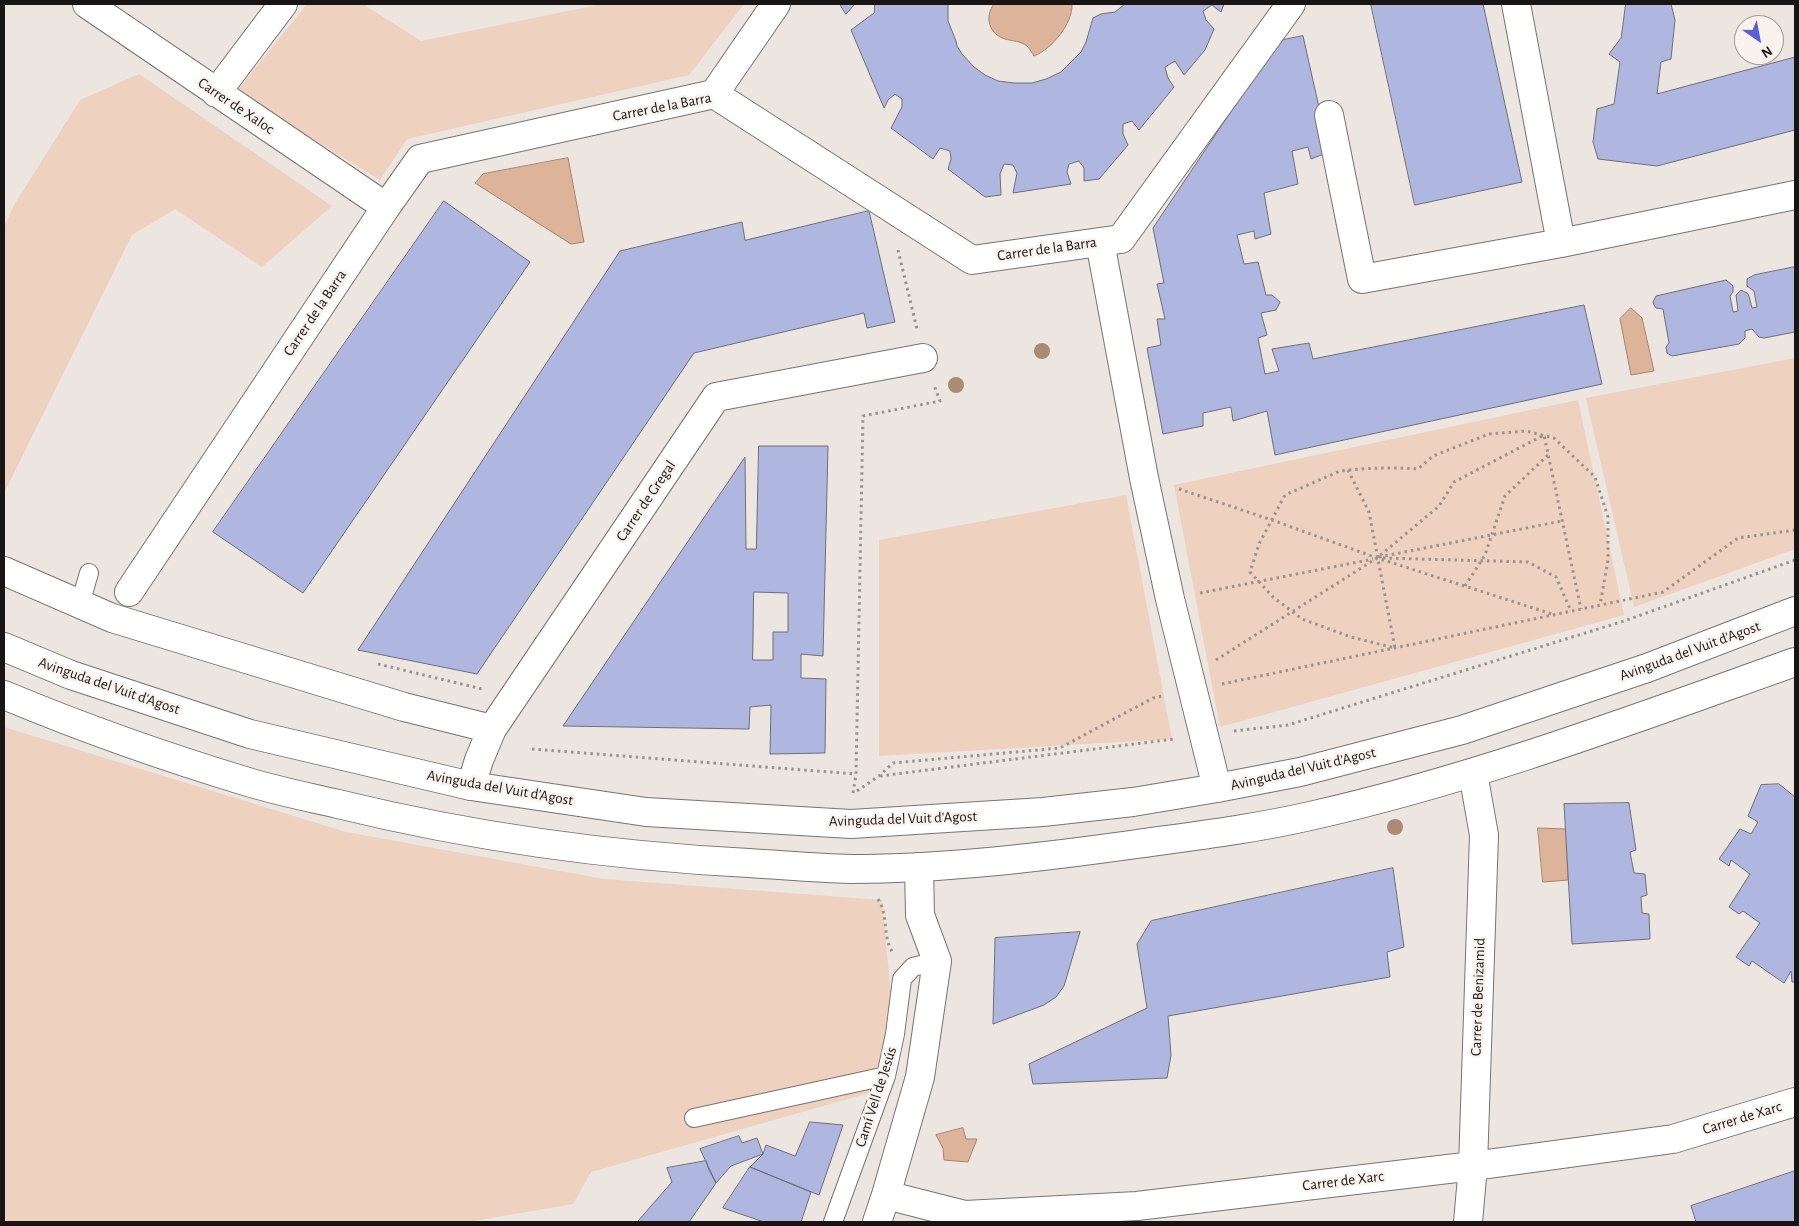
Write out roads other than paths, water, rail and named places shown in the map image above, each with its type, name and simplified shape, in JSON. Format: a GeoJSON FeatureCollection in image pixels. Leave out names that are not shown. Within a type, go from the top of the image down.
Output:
{"type":"FeatureCollection","features":[{"type":"Feature","properties":{"kind":"street","name":"Carrer de Xaloc"},"geometry":{"type":"LineString","coordinates":[[87,4],[386,208]]}},
{"type":"Feature","properties":{"kind":"street"},"geometry":{"type":"LineString","coordinates":[[216,93],[283,4]]}},
{"type":"Feature","properties":{"kind":"street"},"geometry":{"type":"LineString","coordinates":[[714,94],[776,4]]}},
{"type":"Feature","properties":{"kind":"street","name":"Carrer de la Barra"},"geometry":{"type":"LineString","coordinates":[[129,592],[420,159],[714,94],[972,260],[1121,239],[1291,4]]}},
{"type":"Feature","properties":{"kind":"street"},"geometry":{"type":"LineString","coordinates":[[1516,4],[1561,244]]}},
{"type":"Feature","properties":{"kind":"street"},"geometry":{"type":"LineString","coordinates":[[1329,116],[1362,279],[1561,244],[1795,195]]}},
{"type":"Feature","properties":{"kind":"street"},"geometry":{"type":"LineString","coordinates":[[1100,242],[1144,478],[1190,684],[1217,788]]}},
{"type":"Feature","properties":{"kind":"street","name":"Carrer de Gregal"},"geometry":{"type":"LineString","coordinates":[[471,786],[492,728],[716,397],[923,358]]}},
{"type":"Feature","properties":{"kind":"street"},"geometry":{"type":"LineString","coordinates":[[4,571],[112,618],[404,707],[492,728]]}},
{"type":"Feature","properties":{"kind":"street","name":"Avinguda del Vuit d'Agost"},"geometry":{"type":"LineString","coordinates":[[4,647],[71,675],[250,734],[471,786],[646,812],[851,824],[1042,812],[1133,802],[1300,772],[1462,730],[1647,668],[1795,611]]}},
{"type":"Feature","properties":{"kind":"street"},"geometry":{"type":"LineString","coordinates":[[4,695],[78,726],[251,783],[467,832],[563,847],[703,861],[850,869],[919,867],[1065,854],[1244,830],[1356,805],[1473,773],[1664,709],[1795,662]]}},
{"type":"Feature","properties":{"kind":"street","name":"Carrer de Benizamid"},"geometry":{"type":"LineString","coordinates":[[1468,1222],[1473,1166],[1484,835],[1473,773]]}},
{"type":"Feature","properties":{"kind":"street"},"geometry":{"type":"LineString","coordinates":[[877,1222],[920,1077],[938,961],[920,915],[919,867]]}},
{"type":"Feature","properties":{"kind":"street","name":"Carrer de Xarc"},"geometry":{"type":"LineString","coordinates":[[886,1194],[965,1215],[1137,1206],[1473,1166],[1673,1139],[1795,1102]]}},
{"type":"Feature","properties":{"kind":"lane"},"geometry":{"type":"LineString","coordinates":[[80,604],[89,573]]}},
{"type":"Feature","properties":{"kind":"lane","name":"Camí Vell de Jesús"},"geometry":{"type":"LineString","coordinates":[[833,1222],[886,1076],[895,1034],[902,979],[913,967],[938,961]]}},
{"type":"Feature","properties":{"kind":"lane"},"geometry":{"type":"LineString","coordinates":[[694,1118],[886,1076]]}}]}
